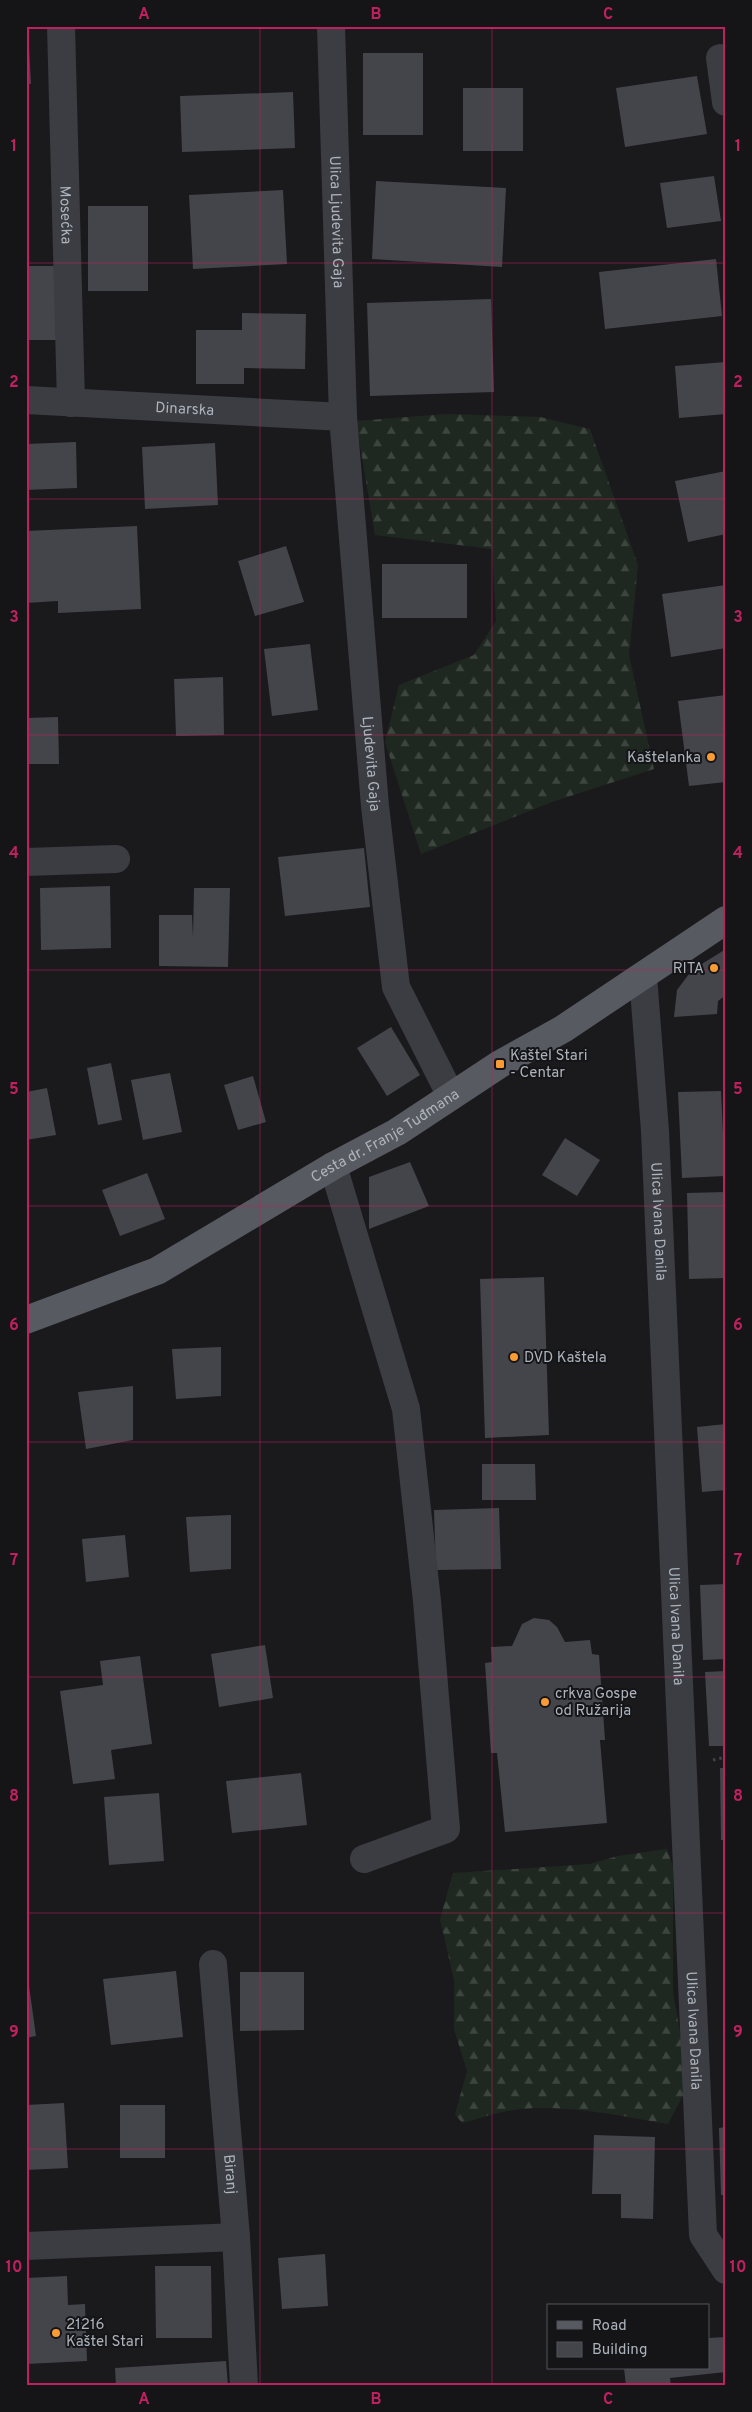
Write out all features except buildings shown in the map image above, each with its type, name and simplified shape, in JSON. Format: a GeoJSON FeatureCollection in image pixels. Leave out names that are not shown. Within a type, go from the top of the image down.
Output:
{"type":"FeatureCollection","features":[{"type":"Feature","properties":{"kind":"main road","name":"Cesta dr. Franje Tuđmana"},"geometry":{"type":"LineString","coordinates":[[26,1320],[157,1271],[333,1166],[397,1132],[500,1064],[563,1029],[726,920]]}},
{"type":"Feature","properties":{"kind":"street","name":"Mosećka"},"geometry":{"type":"LineString","coordinates":[[61,26],[71,403]]}},
{"type":"Feature","properties":{"kind":"street","name":"Ulica Ljudevita Gaja"},"geometry":{"type":"LineString","coordinates":[[331,26],[343,417]]}},
{"type":"Feature","properties":{"kind":"street"},"geometry":{"type":"LineString","coordinates":[[720,58],[726,102]]}},
{"type":"Feature","properties":{"kind":"street","name":"Dinarska"},"geometry":{"type":"LineString","coordinates":[[26,400],[343,417]]}},
{"type":"Feature","properties":{"kind":"street","name":"Ljudevita Gaja"},"geometry":{"type":"LineString","coordinates":[[343,417],[375,806],[396,987],[451,1096]]}},
{"type":"Feature","properties":{"kind":"street"},"geometry":{"type":"LineString","coordinates":[[26,862],[116,860]]}},
{"type":"Feature","properties":{"kind":"street","name":"Ulica Ivana Danila"},"geometry":{"type":"LineString","coordinates":[[643,976],[656,1131],[703,2235],[726,2270]]}},
{"type":"Feature","properties":{"kind":"street"},"geometry":{"type":"LineString","coordinates":[[333,1166],[406,1409],[427,1600],[446,1830],[364,1859]]}},
{"type":"Feature","properties":{"kind":"street","name":"Biranj"},"geometry":{"type":"LineString","coordinates":[[213,1964],[236,2237],[244,2386]]}},
{"type":"Feature","properties":{"kind":"street"},"geometry":{"type":"LineString","coordinates":[[26,2246],[236,2237]]}},
{"type":"Feature","properties":{"kind":"green space"},"geometry":{"type":"Polygon","coordinates":[[[447,414],[540,417],[590,429],[638,565],[629,655],[654,769],[552,802],[421,854],[385,742],[399,685],[474,655],[496,621],[492,549],[375,535],[356,421],[447,414]]]}},
{"type":"Feature","properties":{"kind":"green space"},"geometry":{"type":"Polygon","coordinates":[[[667,1849],[673,1867],[673,1992],[689,2084],[668,2124],[591,2111],[551,2108],[508,2111],[462,2123],[455,2114],[467,2071],[454,2029],[454,1980],[440,1919],[453,1873],[590,1864],[618,1856],[667,1849]]]}},
{"type":"Feature","properties":{"kind":"place","name":"Kaštelanka"},"geometry":{"type":"Point","coordinates":[711,757]}},
{"type":"Feature","properties":{"kind":"place","name":"RITA"},"geometry":{"type":"Point","coordinates":[714,968]}},
{"type":"Feature","properties":{"kind":"place","name":"Kaštel Stari - Centar"},"geometry":{"type":"Point","coordinates":[500,1064]}},
{"type":"Feature","properties":{"kind":"place","name":"DVD Kaštela"},"geometry":{"type":"Point","coordinates":[514,1357]}},
{"type":"Feature","properties":{"kind":"place","name":"crkva Gospe od Ružarija"},"geometry":{"type":"Point","coordinates":[545,1702]}},
{"type":"Feature","properties":{"kind":"place","name":"21216 Kaštel Stari"},"geometry":{"type":"Point","coordinates":[56,2333]}}]}
